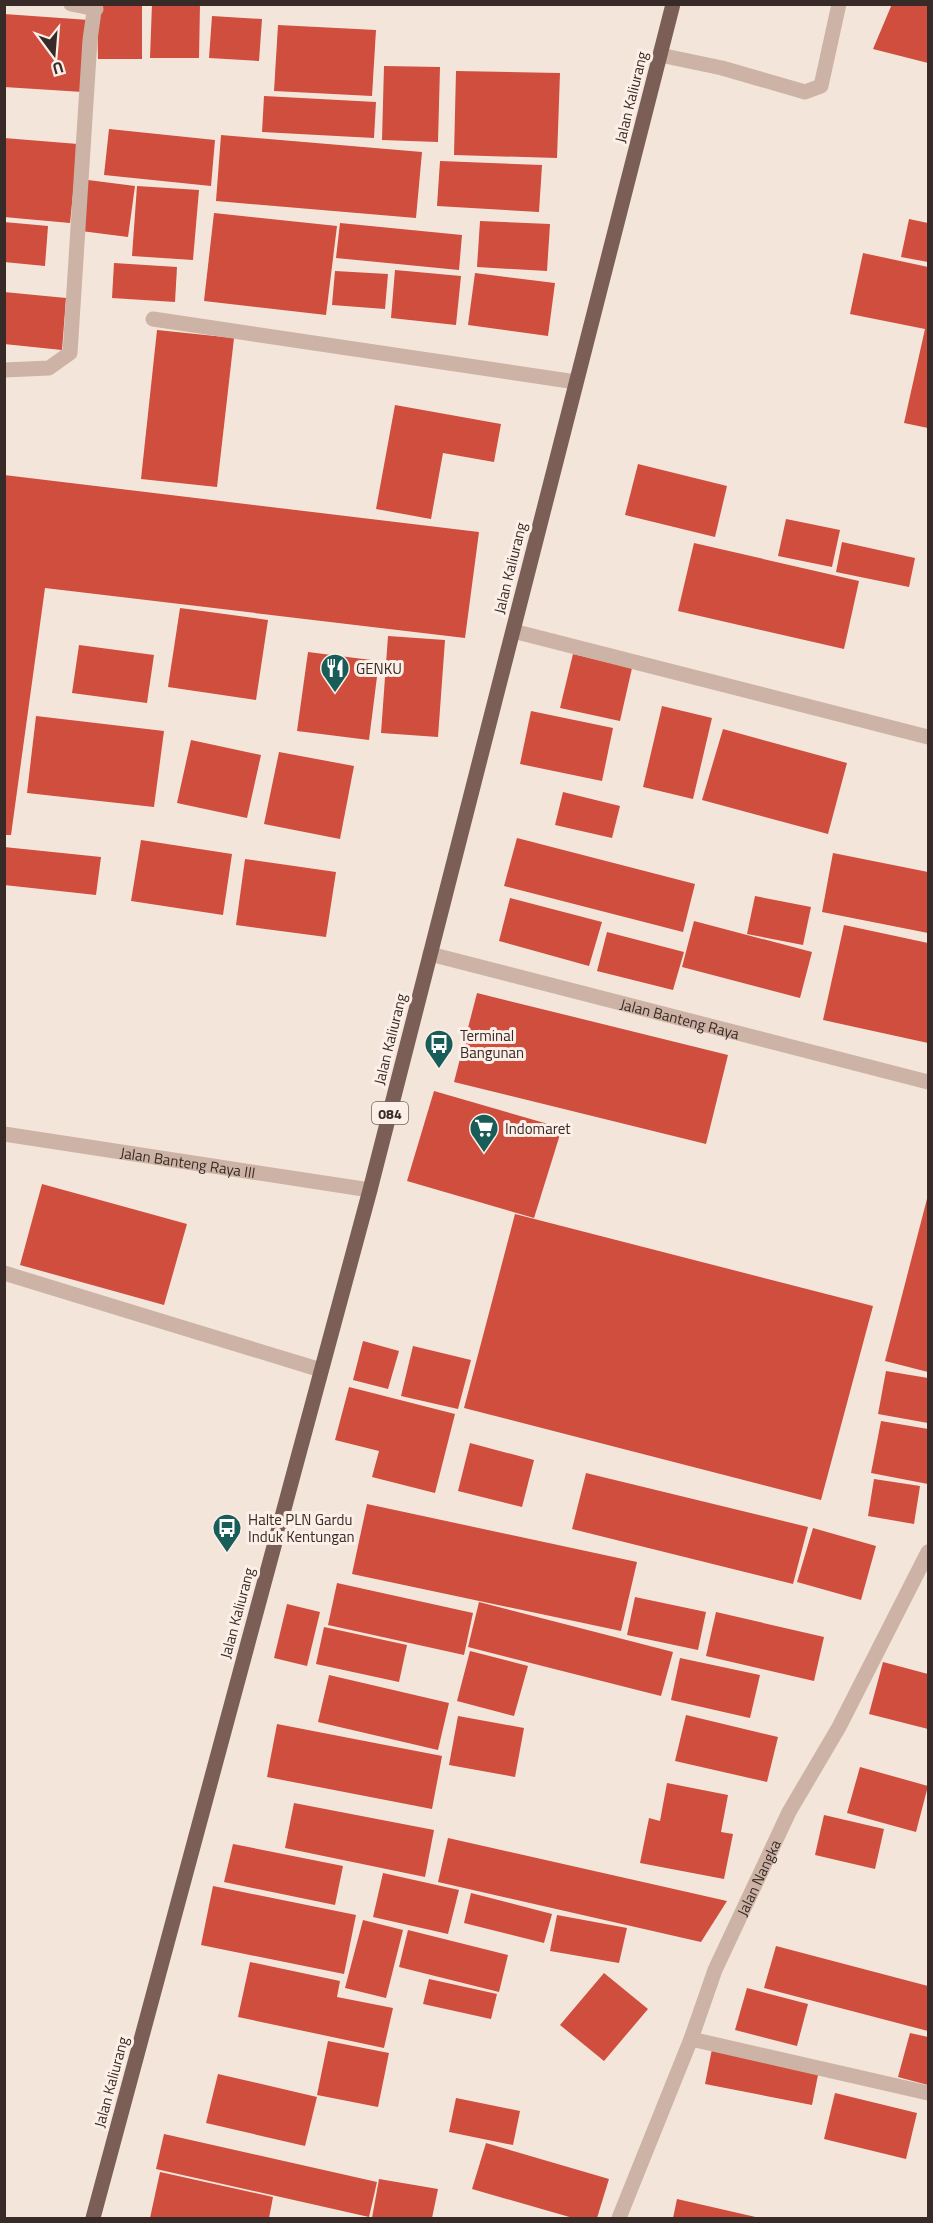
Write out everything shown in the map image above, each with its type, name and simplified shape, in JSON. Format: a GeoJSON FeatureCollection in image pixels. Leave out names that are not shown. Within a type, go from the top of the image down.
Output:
{"type":"FeatureCollection","features":[{"type":"Feature","properties":{"kind":"main road","name":"Jalan Kaliurang"},"geometry":{"type":"LineString","coordinates":[[93,2218],[370,1190],[673,4]]}},
{"type":"Feature","properties":{"kind":"street"},"geometry":{"type":"LineString","coordinates":[[4,370],[49,368],[70,353],[90,40],[95,7],[71,4]]}},
{"type":"Feature","properties":{"kind":"street"},"geometry":{"type":"LineString","coordinates":[[660,55],[722,68],[805,92],[821,86],[839,4]]}},
{"type":"Feature","properties":{"kind":"street"},"geometry":{"type":"LineString","coordinates":[[153,319],[576,382]]}},
{"type":"Feature","properties":{"kind":"street"},"geometry":{"type":"LineString","coordinates":[[513,631],[928,737]]}},
{"type":"Feature","properties":{"kind":"street","name":"Jalan Banteng Raya"},"geometry":{"type":"LineString","coordinates":[[430,954],[928,1082]]}},
{"type":"Feature","properties":{"kind":"street","name":"Jalan Banteng Raya III"},"geometry":{"type":"LineString","coordinates":[[4,1134],[370,1190]]}},
{"type":"Feature","properties":{"kind":"street"},"geometry":{"type":"LineString","coordinates":[[4,1274],[321,1370]]}},
{"type":"Feature","properties":{"kind":"street","name":"Jalan Nangka"},"geometry":{"type":"LineString","coordinates":[[619,2218],[691,2039],[715,1970],[789,1812],[839,1727],[928,1552]]}},
{"type":"Feature","properties":{"kind":"street"},"geometry":{"type":"LineString","coordinates":[[691,2039],[928,2093]]}},
{"type":"Feature","properties":{"kind":"building"},"geometry":{"type":"Polygon","coordinates":[[[97,4],[142,4],[142,59],[98,59],[97,4]]]}},
{"type":"Feature","properties":{"kind":"building"},"geometry":{"type":"Polygon","coordinates":[[[152,4],[200,4],[199,58],[150,58],[152,4]]]}},
{"type":"Feature","properties":{"kind":"building"},"geometry":{"type":"Polygon","coordinates":[[[892,4],[928,4],[928,63],[873,49],[892,4]]]}},
{"type":"Feature","properties":{"kind":"building"},"geometry":{"type":"Polygon","coordinates":[[[4,14],[89,20],[83,92],[4,87],[4,14]]]}},
{"type":"Feature","properties":{"kind":"building"},"geometry":{"type":"Polygon","coordinates":[[[212,16],[262,19],[259,61],[209,58],[212,16]]]}},
{"type":"Feature","properties":{"kind":"building"},"geometry":{"type":"Polygon","coordinates":[[[278,25],[376,30],[372,96],[274,91],[278,25]]]}},
{"type":"Feature","properties":{"kind":"building"},"geometry":{"type":"Polygon","coordinates":[[[384,66],[440,67],[438,142],[382,140],[384,66]]]}},
{"type":"Feature","properties":{"kind":"building"},"geometry":{"type":"Polygon","coordinates":[[[456,71],[560,73],[557,158],[454,155],[456,71]]]}},
{"type":"Feature","properties":{"kind":"building"},"geometry":{"type":"Polygon","coordinates":[[[264,96],[376,102],[374,138],[262,132],[264,96]]]}},
{"type":"Feature","properties":{"kind":"building"},"geometry":{"type":"Polygon","coordinates":[[[109,129],[215,140],[211,186],[104,175],[109,129]]]}},
{"type":"Feature","properties":{"kind":"building"},"geometry":{"type":"Polygon","coordinates":[[[221,135],[422,152],[416,218],[216,201],[221,135]]]}},
{"type":"Feature","properties":{"kind":"building"},"geometry":{"type":"Polygon","coordinates":[[[4,138],[78,144],[70,223],[4,217],[4,138]]]}},
{"type":"Feature","properties":{"kind":"building"},"geometry":{"type":"Polygon","coordinates":[[[440,161],[542,165],[539,212],[437,206],[440,161]]]}},
{"type":"Feature","properties":{"kind":"building"},"geometry":{"type":"Polygon","coordinates":[[[88,180],[135,186],[128,237],[81,231],[88,180]]]}},
{"type":"Feature","properties":{"kind":"building"},"geometry":{"type":"Polygon","coordinates":[[[137,186],[199,190],[193,260],[132,256],[137,186]]]}},
{"type":"Feature","properties":{"kind":"building"},"geometry":{"type":"Polygon","coordinates":[[[214,213],[337,226],[326,315],[204,301],[214,213]]]}},
{"type":"Feature","properties":{"kind":"building"},"geometry":{"type":"Polygon","coordinates":[[[909,219],[928,223],[928,262],[901,257],[909,219]]]}},
{"type":"Feature","properties":{"kind":"building"},"geometry":{"type":"Polygon","coordinates":[[[480,221],[550,224],[547,271],[477,267],[480,221]]]}},
{"type":"Feature","properties":{"kind":"building"},"geometry":{"type":"Polygon","coordinates":[[[4,222],[48,226],[45,266],[4,262],[4,222]]]}},
{"type":"Feature","properties":{"kind":"building"},"geometry":{"type":"Polygon","coordinates":[[[340,223],[462,235],[459,270],[336,258],[340,223]]]}},
{"type":"Feature","properties":{"kind":"building"},"geometry":{"type":"Polygon","coordinates":[[[863,253],[928,267],[928,428],[904,423],[925,329],[850,314],[863,253]]]}},
{"type":"Feature","properties":{"kind":"building"},"geometry":{"type":"Polygon","coordinates":[[[114,263],[177,267],[175,302],[112,298],[114,263]]]}},
{"type":"Feature","properties":{"kind":"building"},"geometry":{"type":"Polygon","coordinates":[[[395,270],[461,276],[456,325],[391,318],[395,270]]]}},
{"type":"Feature","properties":{"kind":"building"},"geometry":{"type":"Polygon","coordinates":[[[335,271],[388,274],[385,309],[332,305],[335,271]]]}},
{"type":"Feature","properties":{"kind":"building"},"geometry":{"type":"Polygon","coordinates":[[[475,273],[555,283],[548,336],[468,325],[475,273]]]}},
{"type":"Feature","properties":{"kind":"building"},"geometry":{"type":"Polygon","coordinates":[[[4,292],[66,298],[62,350],[4,344],[4,292]]]}},
{"type":"Feature","properties":{"kind":"building"},"geometry":{"type":"Polygon","coordinates":[[[157,330],[234,338],[217,487],[141,479],[157,330]]]}},
{"type":"Feature","properties":{"kind":"building"},"geometry":{"type":"Polygon","coordinates":[[[395,405],[501,424],[494,462],[443,453],[431,519],[376,509],[395,405]]]}},
{"type":"Feature","properties":{"kind":"building"},"geometry":{"type":"Polygon","coordinates":[[[638,464],[727,486],[715,537],[625,515],[638,464]]]}},
{"type":"Feature","properties":{"kind":"building"},"geometry":{"type":"Polygon","coordinates":[[[4,475],[479,532],[465,638],[45,588],[11,835],[4,835],[4,475]]]}},
{"type":"Feature","properties":{"kind":"building"},"geometry":{"type":"Polygon","coordinates":[[[786,519],[840,530],[832,567],[778,556],[786,519]]]}},
{"type":"Feature","properties":{"kind":"building"},"geometry":{"type":"Polygon","coordinates":[[[842,542],[915,558],[909,587],[836,572],[842,542]]]}},
{"type":"Feature","properties":{"kind":"building"},"geometry":{"type":"Polygon","coordinates":[[[694,543],[859,581],[844,649],[678,611],[694,543]]]}},
{"type":"Feature","properties":{"kind":"building"},"geometry":{"type":"Polygon","coordinates":[[[180,608],[268,620],[256,700],[168,687],[180,608]]]}},
{"type":"Feature","properties":{"kind":"building"},"geometry":{"type":"Polygon","coordinates":[[[388,636],[445,640],[438,737],[381,733],[388,636]]]}},
{"type":"Feature","properties":{"kind":"building"},"geometry":{"type":"Polygon","coordinates":[[[79,645],[154,655],[147,703],[72,693],[79,645]]]}},
{"type":"Feature","properties":{"kind":"building"},"geometry":{"type":"Polygon","coordinates":[[[308,652],[379,661],[369,740],[297,731],[308,652]]]}},
{"type":"Feature","properties":{"kind":"building"},"geometry":{"type":"Polygon","coordinates":[[[573,654],[632,668],[620,721],[560,708],[573,654]]]}},
{"type":"Feature","properties":{"kind":"building"},"geometry":{"type":"Polygon","coordinates":[[[662,706],[712,718],[693,799],[643,787],[662,706]]]}},
{"type":"Feature","properties":{"kind":"building"},"geometry":{"type":"Polygon","coordinates":[[[531,711],[613,728],[602,781],[520,764],[531,711]]]}},
{"type":"Feature","properties":{"kind":"building"},"geometry":{"type":"Polygon","coordinates":[[[36,716],[164,731],[154,807],[27,793],[36,716]]]}},
{"type":"Feature","properties":{"kind":"building"},"geometry":{"type":"Polygon","coordinates":[[[723,729],[847,763],[828,834],[702,800],[723,729]]]}},
{"type":"Feature","properties":{"kind":"building"},"geometry":{"type":"Polygon","coordinates":[[[191,740],[261,755],[247,818],[177,803],[191,740]]]}},
{"type":"Feature","properties":{"kind":"building"},"geometry":{"type":"Polygon","coordinates":[[[279,752],[354,766],[340,839],[264,824],[279,752]]]}},
{"type":"Feature","properties":{"kind":"building"},"geometry":{"type":"Polygon","coordinates":[[[563,792],[620,806],[612,838],[555,825],[563,792]]]}},
{"type":"Feature","properties":{"kind":"building"},"geometry":{"type":"Polygon","coordinates":[[[517,838],[695,884],[683,932],[504,886],[517,838]]]}},
{"type":"Feature","properties":{"kind":"building"},"geometry":{"type":"Polygon","coordinates":[[[141,840],[232,854],[223,915],[131,901],[141,840]]]}},
{"type":"Feature","properties":{"kind":"building"},"geometry":{"type":"Polygon","coordinates":[[[4,847],[101,857],[96,895],[4,885],[4,847]]]}},
{"type":"Feature","properties":{"kind":"building"},"geometry":{"type":"Polygon","coordinates":[[[833,853],[928,872],[928,933],[822,912],[833,853]]]}},
{"type":"Feature","properties":{"kind":"building"},"geometry":{"type":"Polygon","coordinates":[[[245,859],[336,872],[326,937],[236,925],[245,859]]]}},
{"type":"Feature","properties":{"kind":"building"},"geometry":{"type":"Polygon","coordinates":[[[755,896],[811,907],[803,945],[747,934],[755,896]]]}},
{"type":"Feature","properties":{"kind":"building"},"geometry":{"type":"Polygon","coordinates":[[[510,898],[602,922],[589,966],[499,941],[510,898]]]}},
{"type":"Feature","properties":{"kind":"building"},"geometry":{"type":"Polygon","coordinates":[[[694,921],[812,952],[800,998],[682,967],[694,921]]]}},
{"type":"Feature","properties":{"kind":"building"},"geometry":{"type":"Polygon","coordinates":[[[844,925],[928,943],[928,1043],[823,1020],[844,925]]]}},
{"type":"Feature","properties":{"kind":"building"},"geometry":{"type":"Polygon","coordinates":[[[607,932],[684,952],[673,990],[597,971],[607,932]]]}},
{"type":"Feature","properties":{"kind":"building"},"geometry":{"type":"Polygon","coordinates":[[[477,993],[728,1055],[706,1144],[454,1082],[477,993]]]}},
{"type":"Feature","properties":{"kind":"building","name":"Indomaret"},"geometry":{"type":"Polygon","coordinates":[[[434,1091],[562,1128],[534,1218],[407,1181],[434,1091]]]}},
{"type":"Feature","properties":{"kind":"building"},"geometry":{"type":"Polygon","coordinates":[[[42,1184],[187,1224],[164,1305],[20,1265],[42,1184]]]}},
{"type":"Feature","properties":{"kind":"building"},"geometry":{"type":"Polygon","coordinates":[[[928,1195],[928,1372],[885,1361],[928,1195]]]}},
{"type":"Feature","properties":{"kind":"building"},"geometry":{"type":"Polygon","coordinates":[[[515,1214],[873,1306],[821,1500],[464,1408],[515,1214]]]}},
{"type":"Feature","properties":{"kind":"building"},"geometry":{"type":"Polygon","coordinates":[[[363,1341],[399,1351],[388,1389],[353,1380],[363,1341]]]}},
{"type":"Feature","properties":{"kind":"building"},"geometry":{"type":"Polygon","coordinates":[[[413,1346],[471,1360],[458,1409],[401,1396],[413,1346]]]}},
{"type":"Feature","properties":{"kind":"building"},"geometry":{"type":"Polygon","coordinates":[[[886,1371],[928,1378],[928,1423],[878,1414],[886,1371]]]}},
{"type":"Feature","properties":{"kind":"building"},"geometry":{"type":"Polygon","coordinates":[[[349,1387],[455,1414],[435,1493],[372,1477],[379,1451],[335,1440],[349,1387]]]}},
{"type":"Feature","properties":{"kind":"building"},"geometry":{"type":"Polygon","coordinates":[[[881,1421],[928,1429],[928,1484],[871,1473],[881,1421]]]}},
{"type":"Feature","properties":{"kind":"building"},"geometry":{"type":"Polygon","coordinates":[[[470,1443],[534,1460],[522,1507],[458,1491],[470,1443]]]}},
{"type":"Feature","properties":{"kind":"building"},"geometry":{"type":"Polygon","coordinates":[[[586,1473],[808,1527],[793,1584],[572,1529],[586,1473]]]}},
{"type":"Feature","properties":{"kind":"building"},"geometry":{"type":"Polygon","coordinates":[[[874,1479],[920,1486],[914,1524],[868,1516],[874,1479]]]}},
{"type":"Feature","properties":{"kind":"building"},"geometry":{"type":"Polygon","coordinates":[[[367,1504],[637,1562],[621,1631],[352,1574],[367,1504]]]}},
{"type":"Feature","properties":{"kind":"building"},"geometry":{"type":"Polygon","coordinates":[[[813,1528],[876,1546],[861,1600],[797,1582],[813,1528]]]}},
{"type":"Feature","properties":{"kind":"building"},"geometry":{"type":"Polygon","coordinates":[[[337,1583],[473,1613],[464,1655],[328,1625],[337,1583]]]}},
{"type":"Feature","properties":{"kind":"building"},"geometry":{"type":"Polygon","coordinates":[[[635,1597],[706,1612],[698,1650],[627,1635],[635,1597]]]}},
{"type":"Feature","properties":{"kind":"building"},"geometry":{"type":"Polygon","coordinates":[[[479,1602],[673,1652],[661,1696],[468,1647],[479,1602]]]}},
{"type":"Feature","properties":{"kind":"building"},"geometry":{"type":"Polygon","coordinates":[[[287,1604],[320,1612],[307,1666],[274,1658],[287,1604]]]}},
{"type":"Feature","properties":{"kind":"building"},"geometry":{"type":"Polygon","coordinates":[[[716,1612],[824,1637],[814,1681],[706,1656],[716,1612]]]}},
{"type":"Feature","properties":{"kind":"building"},"geometry":{"type":"Polygon","coordinates":[[[324,1627],[407,1645],[399,1682],[316,1664],[324,1627]]]}},
{"type":"Feature","properties":{"kind":"building"},"geometry":{"type":"Polygon","coordinates":[[[470,1651],[528,1666],[514,1716],[457,1701],[470,1651]]]}},
{"type":"Feature","properties":{"kind":"building"},"geometry":{"type":"Polygon","coordinates":[[[680,1658],[760,1675],[750,1718],[671,1700],[680,1658]]]}},
{"type":"Feature","properties":{"kind":"building"},"geometry":{"type":"Polygon","coordinates":[[[883,1662],[928,1674],[928,1729],[869,1714],[883,1662]]]}},
{"type":"Feature","properties":{"kind":"building"},"geometry":{"type":"Polygon","coordinates":[[[329,1675],[449,1703],[438,1750],[318,1722],[329,1675]]]}},
{"type":"Feature","properties":{"kind":"building"},"geometry":{"type":"Polygon","coordinates":[[[686,1715],[778,1737],[767,1782],[675,1761],[686,1715]]]}},
{"type":"Feature","properties":{"kind":"building"},"geometry":{"type":"Polygon","coordinates":[[[458,1716],[524,1728],[515,1777],[449,1765],[458,1716]]]}},
{"type":"Feature","properties":{"kind":"building"},"geometry":{"type":"Polygon","coordinates":[[[277,1724],[442,1756],[432,1809],[267,1777],[277,1724]]]}},
{"type":"Feature","properties":{"kind":"building"},"geometry":{"type":"Polygon","coordinates":[[[860,1767],[928,1786],[916,1832],[847,1813],[860,1767]]]}},
{"type":"Feature","properties":{"kind":"building"},"geometry":{"type":"Polygon","coordinates":[[[667,1783],[728,1795],[721,1832],[733,1834],[724,1879],[640,1863],[649,1818],[660,1821],[667,1783]]]}},
{"type":"Feature","properties":{"kind":"building"},"geometry":{"type":"Polygon","coordinates":[[[294,1803],[434,1830],[425,1877],[285,1848],[294,1803]]]}},
{"type":"Feature","properties":{"kind":"building"},"geometry":{"type":"Polygon","coordinates":[[[824,1815],[884,1829],[875,1869],[815,1855],[824,1815]]]}},
{"type":"Feature","properties":{"kind":"building"},"geometry":{"type":"Polygon","coordinates":[[[448,1838],[727,1901],[701,1942],[438,1882],[448,1838]]]}},
{"type":"Feature","properties":{"kind":"building"},"geometry":{"type":"Polygon","coordinates":[[[233,1844],[343,1866],[335,1905],[224,1882],[233,1844]]]}},
{"type":"Feature","properties":{"kind":"building"},"geometry":{"type":"Polygon","coordinates":[[[383,1873],[459,1890],[448,1934],[373,1917],[383,1873]]]}},
{"type":"Feature","properties":{"kind":"building"},"geometry":{"type":"Polygon","coordinates":[[[213,1886],[356,1915],[344,1974],[201,1945],[213,1886]]]}},
{"type":"Feature","properties":{"kind":"building"},"geometry":{"type":"Polygon","coordinates":[[[471,1893],[552,1914],[544,1943],[464,1923],[471,1893]]]}},
{"type":"Feature","properties":{"kind":"building"},"geometry":{"type":"Polygon","coordinates":[[[557,1915],[627,1928],[619,1963],[550,1951],[557,1915]]]}},
{"type":"Feature","properties":{"kind":"building"},"geometry":{"type":"Polygon","coordinates":[[[363,1920],[403,1930],[386,1998],[345,1988],[363,1920]]]}},
{"type":"Feature","properties":{"kind":"building"},"geometry":{"type":"Polygon","coordinates":[[[408,1930],[508,1955],[499,1992],[399,1967],[408,1930]]]}},
{"type":"Feature","properties":{"kind":"building"},"geometry":{"type":"Polygon","coordinates":[[[776,1946],[928,1986],[928,2031],[764,1988],[776,1946]]]}},
{"type":"Feature","properties":{"kind":"building"},"geometry":{"type":"Polygon","coordinates":[[[250,1962],[340,1981],[337,1997],[393,2008],[384,2048],[238,2017],[250,1962]]]}},
{"type":"Feature","properties":{"kind":"building"},"geometry":{"type":"Polygon","coordinates":[[[604,1973],[648,2009],[604,2061],[560,2025],[604,1973]]]}},
{"type":"Feature","properties":{"kind":"building"},"geometry":{"type":"Polygon","coordinates":[[[429,1979],[497,1994],[491,2019],[423,2004],[429,1979]]]}},
{"type":"Feature","properties":{"kind":"building"},"geometry":{"type":"Polygon","coordinates":[[[747,1988],[808,2004],[797,2046],[735,2030],[747,1988]]]}},
{"type":"Feature","properties":{"kind":"building"},"geometry":{"type":"Polygon","coordinates":[[[910,2033],[928,2037],[928,2085],[898,2077],[910,2033]]]}},
{"type":"Feature","properties":{"kind":"building"},"geometry":{"type":"Polygon","coordinates":[[[328,2041],[389,2053],[378,2107],[317,2095],[328,2041]]]}},
{"type":"Feature","properties":{"kind":"building"},"geometry":{"type":"Polygon","coordinates":[[[712,2049],[819,2070],[812,2105],[705,2084],[712,2049]]]}},
{"type":"Feature","properties":{"kind":"building"},"geometry":{"type":"Polygon","coordinates":[[[218,2074],[317,2097],[305,2146],[206,2123],[218,2074]]]}},
{"type":"Feature","properties":{"kind":"building"},"geometry":{"type":"Polygon","coordinates":[[[835,2093],[917,2113],[906,2159],[824,2139],[835,2093]]]}},
{"type":"Feature","properties":{"kind":"building"},"geometry":{"type":"Polygon","coordinates":[[[456,2098],[520,2111],[513,2145],[449,2132],[456,2098]]]}},
{"type":"Feature","properties":{"kind":"building"},"geometry":{"type":"Polygon","coordinates":[[[164,2134],[377,2182],[369,2217],[156,2169],[164,2134]]]}},
{"type":"Feature","properties":{"kind":"building"},"geometry":{"type":"Polygon","coordinates":[[[486,2143],[609,2179],[597,2218],[573,2218],[472,2189],[486,2143]]]}},
{"type":"Feature","properties":{"kind":"building"},"geometry":{"type":"Polygon","coordinates":[[[160,2172],[273,2197],[269,2218],[150,2218],[160,2172]]]}},
{"type":"Feature","properties":{"kind":"building"},"geometry":{"type":"Polygon","coordinates":[[[379,2179],[438,2189],[432,2218],[372,2218],[379,2179]]]}},
{"type":"Feature","properties":{"kind":"building"},"geometry":{"type":"Polygon","coordinates":[[[677,2199],[760,2218],[673,2218],[677,2199]]]}},
{"type":"Feature","properties":{"kind":"place","name":"GENKU"},"geometry":{"type":"Point","coordinates":[335,694]}},
{"type":"Feature","properties":{"kind":"place","name":"Terminal Bangunan"},"geometry":{"type":"Point","coordinates":[439,1070]}},
{"type":"Feature","properties":{"kind":"place","name":"Indomaret"},"geometry":{"type":"Point","coordinates":[484,1154]}},
{"type":"Feature","properties":{"kind":"place","name":"Halte PLN Gardu Induk Kentungan"},"geometry":{"type":"Point","coordinates":[227,1554]}}]}
